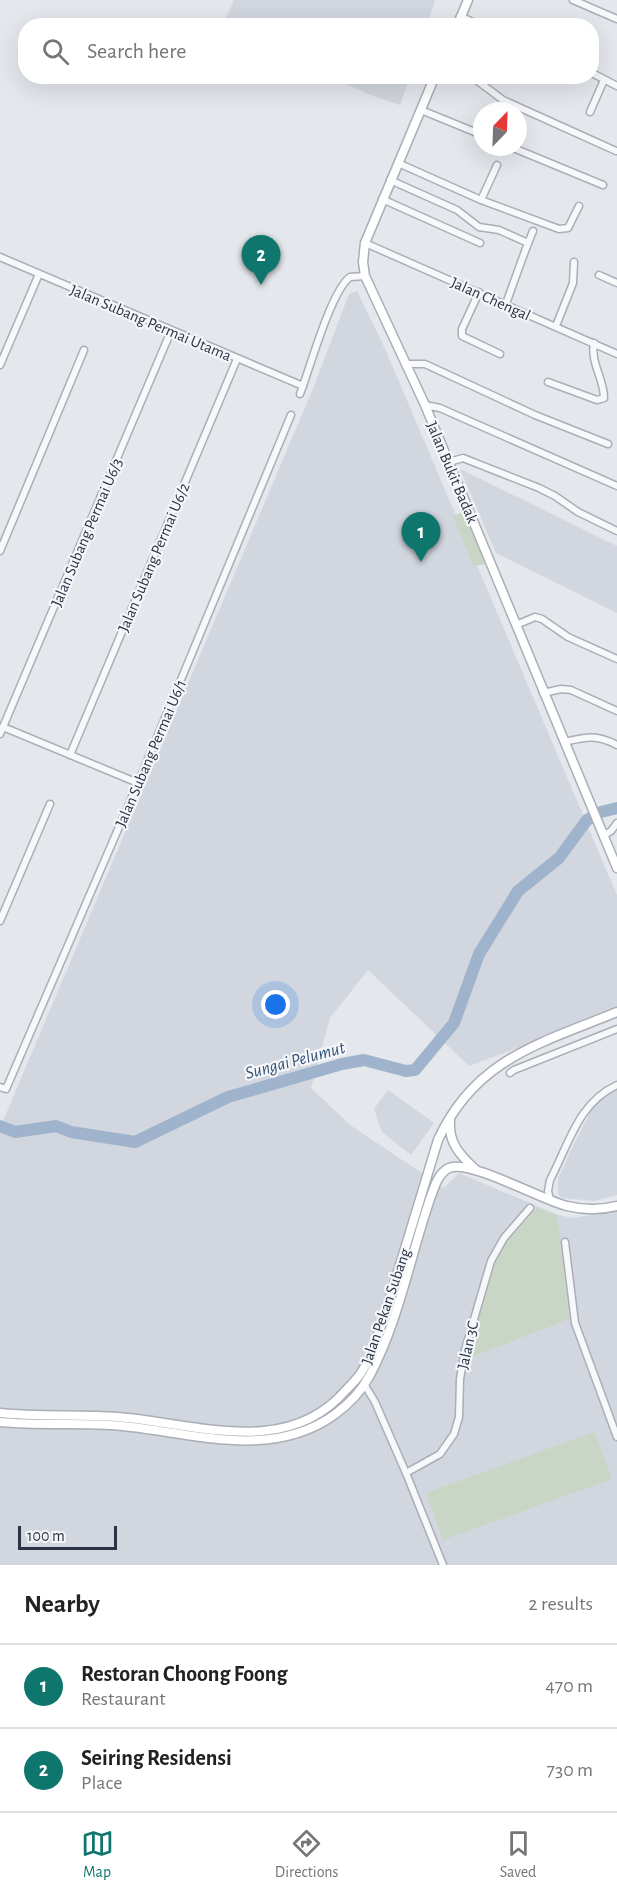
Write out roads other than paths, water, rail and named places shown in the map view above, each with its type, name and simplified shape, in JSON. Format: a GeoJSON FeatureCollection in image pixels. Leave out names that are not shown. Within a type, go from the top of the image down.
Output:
{"type":"FeatureCollection","features":[{"type":"Feature","properties":{"kind":"main road"},"geometry":{"type":"LineString","coordinates":[[460,16],[464,2]]}},
{"type":"Feature","properties":{"kind":"main road","name":"Jalan Bukit Badak"},"geometry":{"type":"LineString","coordinates":[[432,84],[365,243],[363,252],[365,276],[425,405],[617,868]]}},
{"type":"Feature","properties":{"kind":"main road","name":"Jalan Pekan Subang"},"geometry":{"type":"LineString","coordinates":[[0,1413],[118,1417],[230,1432],[255,1432],[275,1431],[292,1426],[323,1411],[339,1399],[361,1373],[378,1335],[438,1140],[468,1092],[484,1076],[520,1052],[617,1012]]}},
{"type":"Feature","properties":{"kind":"main road","name":"Jalan Pekan Subang"},"geometry":{"type":"LineString","coordinates":[[451,1117],[449,1131],[456,1150],[477,1170]]}},
{"type":"Feature","properties":{"kind":"main road","name":"Jalan Pekan Subang"},"geometry":{"type":"LineString","coordinates":[[0,1422],[121,1425],[226,1440],[263,1441],[305,1431],[340,1410],[370,1376],[392,1322],[422,1220],[437,1180],[450,1167],[459,1166],[477,1170],[567,1206],[603,1209],[617,1206]]}},
{"type":"Feature","properties":{"kind":"street"},"geometry":{"type":"LineString","coordinates":[[573,0],[617,19]]}},
{"type":"Feature","properties":{"kind":"street"},"geometry":{"type":"LineString","coordinates":[[460,16],[464,18]]}},
{"type":"Feature","properties":{"kind":"street"},"geometry":{"type":"LineString","coordinates":[[599,78],[617,86]]}},
{"type":"Feature","properties":{"kind":"street"},"geometry":{"type":"LineString","coordinates":[[590,112],[603,80]]}},
{"type":"Feature","properties":{"kind":"street"},"geometry":{"type":"LineString","coordinates":[[482,84],[503,100],[616,151]]}},
{"type":"Feature","properties":{"kind":"street"},"geometry":{"type":"LineString","coordinates":[[421,110],[473,131]]}},
{"type":"Feature","properties":{"kind":"street"},"geometry":{"type":"LineString","coordinates":[[527,154],[603,185]]}},
{"type":"Feature","properties":{"kind":"street"},"geometry":{"type":"LineString","coordinates":[[398,163],[481,200],[564,230],[568,228],[579,206]]}},
{"type":"Feature","properties":{"kind":"street"},"geometry":{"type":"LineString","coordinates":[[481,200],[497,165]]}},
{"type":"Feature","properties":{"kind":"street"},"geometry":{"type":"LineString","coordinates":[[390,180],[457,210],[479,227],[499,230],[528,243]]}},
{"type":"Feature","properties":{"kind":"street"},"geometry":{"type":"LineString","coordinates":[[382,199],[480,243]]}},
{"type":"Feature","properties":{"kind":"street"},"geometry":{"type":"LineString","coordinates":[[506,304],[533,231]]}},
{"type":"Feature","properties":{"kind":"street","name":"Jalan Chengal"},"geometry":{"type":"LineString","coordinates":[[365,243],[617,354]]}},
{"type":"Feature","properties":{"kind":"street","name":"Jalan Subang Permai Utama"},"geometry":{"type":"LineString","coordinates":[[0,257],[303,386]]}},
{"type":"Feature","properties":{"kind":"street"},"geometry":{"type":"LineString","coordinates":[[556,326],[573,283],[574,262]]}},
{"type":"Feature","properties":{"kind":"street"},"geometry":{"type":"LineString","coordinates":[[0,366],[39,274]]}},
{"type":"Feature","properties":{"kind":"street"},"geometry":{"type":"LineString","coordinates":[[599,275],[617,283]]}},
{"type":"Feature","properties":{"kind":"street"},"geometry":{"type":"LineString","coordinates":[[300,394],[324,325],[342,285],[350,277],[365,276]]}},
{"type":"Feature","properties":{"kind":"street"},"geometry":{"type":"LineString","coordinates":[[479,292],[462,329],[462,336],[500,354]]}},
{"type":"Feature","properties":{"kind":"street","name":"Jalan Subang Permai U6/3"},"geometry":{"type":"LineString","coordinates":[[1,730],[171,331]]}},
{"type":"Feature","properties":{"kind":"street"},"geometry":{"type":"LineString","coordinates":[[548,382],[602,400],[604,395],[594,356],[594,343]]}},
{"type":"Feature","properties":{"kind":"street"},"geometry":{"type":"LineString","coordinates":[[0,551],[84,350]]}},
{"type":"Feature","properties":{"kind":"street","name":"Jalan Subang Permai U6/2"},"geometry":{"type":"LineString","coordinates":[[70,755],[237,358]]}},
{"type":"Feature","properties":{"kind":"street"},"geometry":{"type":"LineString","coordinates":[[407,364],[424,364],[536,415],[608,444]]}},
{"type":"Feature","properties":{"kind":"street"},"geometry":{"type":"LineString","coordinates":[[425,405],[440,408],[617,486]]}},
{"type":"Feature","properties":{"kind":"street","name":"Jalan Subang Permai U6/1"},"geometry":{"type":"LineString","coordinates":[[3,1088],[138,783],[291,415]]}},
{"type":"Feature","properties":{"kind":"street"},"geometry":{"type":"LineString","coordinates":[[449,462],[463,458],[529,484],[617,531]]}},
{"type":"Feature","properties":{"kind":"street"},"geometry":{"type":"LineString","coordinates":[[516,625],[535,617],[542,619],[568,638],[617,659]]}},
{"type":"Feature","properties":{"kind":"street"},"geometry":{"type":"LineString","coordinates":[[543,693],[561,689],[571,690],[617,711]]}},
{"type":"Feature","properties":{"kind":"street"},"geometry":{"type":"LineString","coordinates":[[1,730],[138,783]]}},
{"type":"Feature","properties":{"kind":"street"},"geometry":{"type":"LineString","coordinates":[[564,742],[596,737],[617,745]]}},
{"type":"Feature","properties":{"kind":"street"},"geometry":{"type":"LineString","coordinates":[[0,921],[50,804]]}},
{"type":"Feature","properties":{"kind":"street"},"geometry":{"type":"LineString","coordinates":[[603,836],[617,823]]}},
{"type":"Feature","properties":{"kind":"street"},"geometry":{"type":"LineString","coordinates":[[510,1073],[617,1029]]}},
{"type":"Feature","properties":{"kind":"street"},"geometry":{"type":"LineString","coordinates":[[550,1200],[548,1191],[550,1180],[585,1109],[603,1092],[617,1085]]}},
{"type":"Feature","properties":{"kind":"street","name":"Jalan 3C"},"geometry":{"type":"LineString","coordinates":[[406,1473],[440,1454],[454,1434],[459,1417],[460,1378],[465,1350],[491,1261],[504,1238],[530,1208]]}},
{"type":"Feature","properties":{"kind":"street"},"geometry":{"type":"LineString","coordinates":[[565,1242],[575,1323],[617,1437]]}},
{"type":"Feature","properties":{"kind":"street"},"geometry":{"type":"LineString","coordinates":[[364,1384],[375,1402],[406,1473],[443,1565]]}},
{"type":"Feature","properties":{"kind":"waterway","name":"Sungai Pelumut"},"geometry":{"type":"LineString","coordinates":[[0,1126],[15,1132],[56,1126],[71,1132],[135,1142],[228,1097],[342,1064],[364,1060],[406,1071],[415,1070],[454,1023],[479,954],[518,891],[559,858],[587,820],[601,812],[617,808]]}},
{"type":"Feature","properties":{"kind":"place","name":"Seiring Residensi"},"geometry":{"type":"Point","coordinates":[261,285]}},
{"type":"Feature","properties":{"kind":"place","name":"Restoran Choong Foong"},"geometry":{"type":"Point","coordinates":[421,562]}}]}
